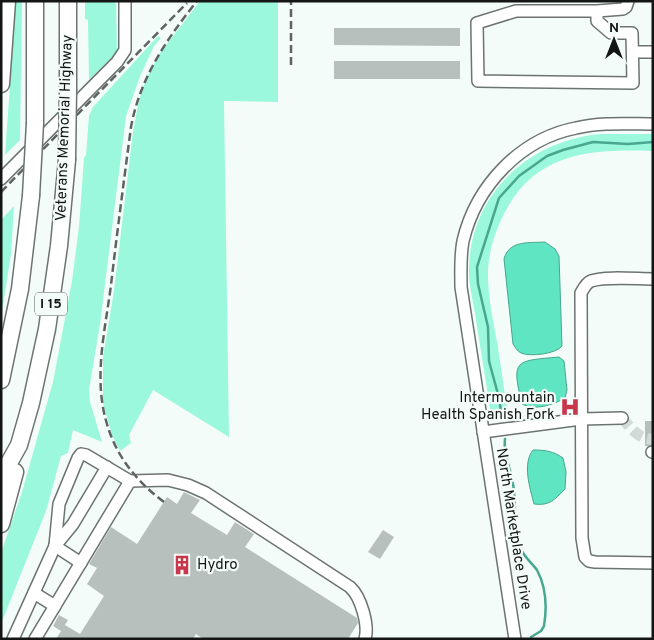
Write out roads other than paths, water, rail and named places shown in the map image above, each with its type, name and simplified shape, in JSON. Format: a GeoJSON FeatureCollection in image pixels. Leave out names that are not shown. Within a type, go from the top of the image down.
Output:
{"type":"FeatureCollection","features":[{"type":"Feature","properties":{"kind":"highway"},"geometry":{"type":"LineString","coordinates":[[1,84],[7,1]]}},
{"type":"Feature","properties":{"kind":"highway","name":"Veterans Memorial Highway"},"geometry":{"type":"LineString","coordinates":[[1,380],[20,289],[31,196],[35,123],[35,1]]}},
{"type":"Feature","properties":{"kind":"highway","name":"Veterans Memorial Highway"},"geometry":{"type":"LineString","coordinates":[[1,486],[19,445],[31,403],[53,294],[63,216],[67,160],[68,1]]}},
{"type":"Feature","properties":{"kind":"highway"},"geometry":{"type":"LineString","coordinates":[[1,524],[14,478],[19,445]]}},
{"type":"Feature","properties":{"kind":"street"},"geometry":{"type":"LineString","coordinates":[[1,179],[117,62],[125,50],[125,1]]}},
{"type":"Feature","properties":{"kind":"street"},"geometry":{"type":"LineString","coordinates":[[597,11],[597,21],[611,33],[632,33],[633,83],[478,82],[477,23],[516,11],[597,11],[623,9],[626,8],[628,1]]}},
{"type":"Feature","properties":{"kind":"street"},"geometry":{"type":"LineString","coordinates":[[633,52],[653,52]]}},
{"type":"Feature","properties":{"kind":"street","name":"North Marketplace Drive"},"geometry":{"type":"LineString","coordinates":[[515,639],[461,287],[463,242],[469,222],[483,193],[503,168],[527,148],[560,132],[577,127],[605,124],[653,124]]}},
{"type":"Feature","properties":{"kind":"street"},"geometry":{"type":"LineString","coordinates":[[653,279],[592,281],[586,285],[581,293],[582,538],[585,557],[589,561],[595,562],[653,563]]}},
{"type":"Feature","properties":{"kind":"street"},"geometry":{"type":"LineString","coordinates":[[483,432],[581,419],[622,418]]}},
{"type":"Feature","properties":{"kind":"street"},"geometry":{"type":"LineString","coordinates":[[55,546],[59,504],[78,456],[81,454],[86,455],[130,481],[168,480],[197,488],[347,584],[356,594],[366,624],[365,639]]}},
{"type":"Feature","properties":{"kind":"street"},"geometry":{"type":"LineString","coordinates":[[13,639],[55,546],[73,524],[107,467]]}},
{"type":"Feature","properties":{"kind":"street"},"geometry":{"type":"LineString","coordinates":[[34,639],[130,481]]}},
{"type":"Feature","properties":{"kind":"street"},"geometry":{"type":"LineString","coordinates":[[55,546],[81,563]]}},
{"type":"Feature","properties":{"kind":"street"},"geometry":{"type":"LineString","coordinates":[[34,593],[55,606]]}},
{"type":"Feature","properties":{"kind":"waterway"},"geometry":{"type":"LineString","coordinates":[[502,417],[489,361],[488,327],[478,284],[477,267],[499,198],[519,176],[547,156],[563,150],[593,142],[628,144],[653,142]]}},
{"type":"Feature","properties":{"kind":"waterway"},"geometry":{"type":"LineString","coordinates":[[505,439],[505,451],[514,492],[518,541],[524,555],[537,570],[545,598],[544,626],[541,631],[531,637]]}},
{"type":"Feature","properties":{"kind":"tunnel"},"geometry":{"type":"LineString","coordinates":[[622,418],[639,435],[644,438],[653,439]]}},
{"type":"Feature","properties":{"kind":"railway"},"geometry":{"type":"LineString","coordinates":[[164,502],[136,477],[122,457],[111,436],[103,407],[101,355],[135,109],[156,60],[175,30],[197,1]]}},
{"type":"Feature","properties":{"kind":"railway"},"geometry":{"type":"LineString","coordinates":[[291,1],[291,65]]}},
{"type":"Feature","properties":{"kind":"railway"},"geometry":{"type":"LineString","coordinates":[[1,192],[187,3]]}},
{"type":"Feature","properties":{"kind":"place","name":"Intermountain Health Spanish Fork"},"geometry":{"type":"Point","coordinates":[570,407]}},
{"type":"Feature","properties":{"kind":"place","name":"Hydro"},"geometry":{"type":"Point","coordinates":[182,565]}}]}
